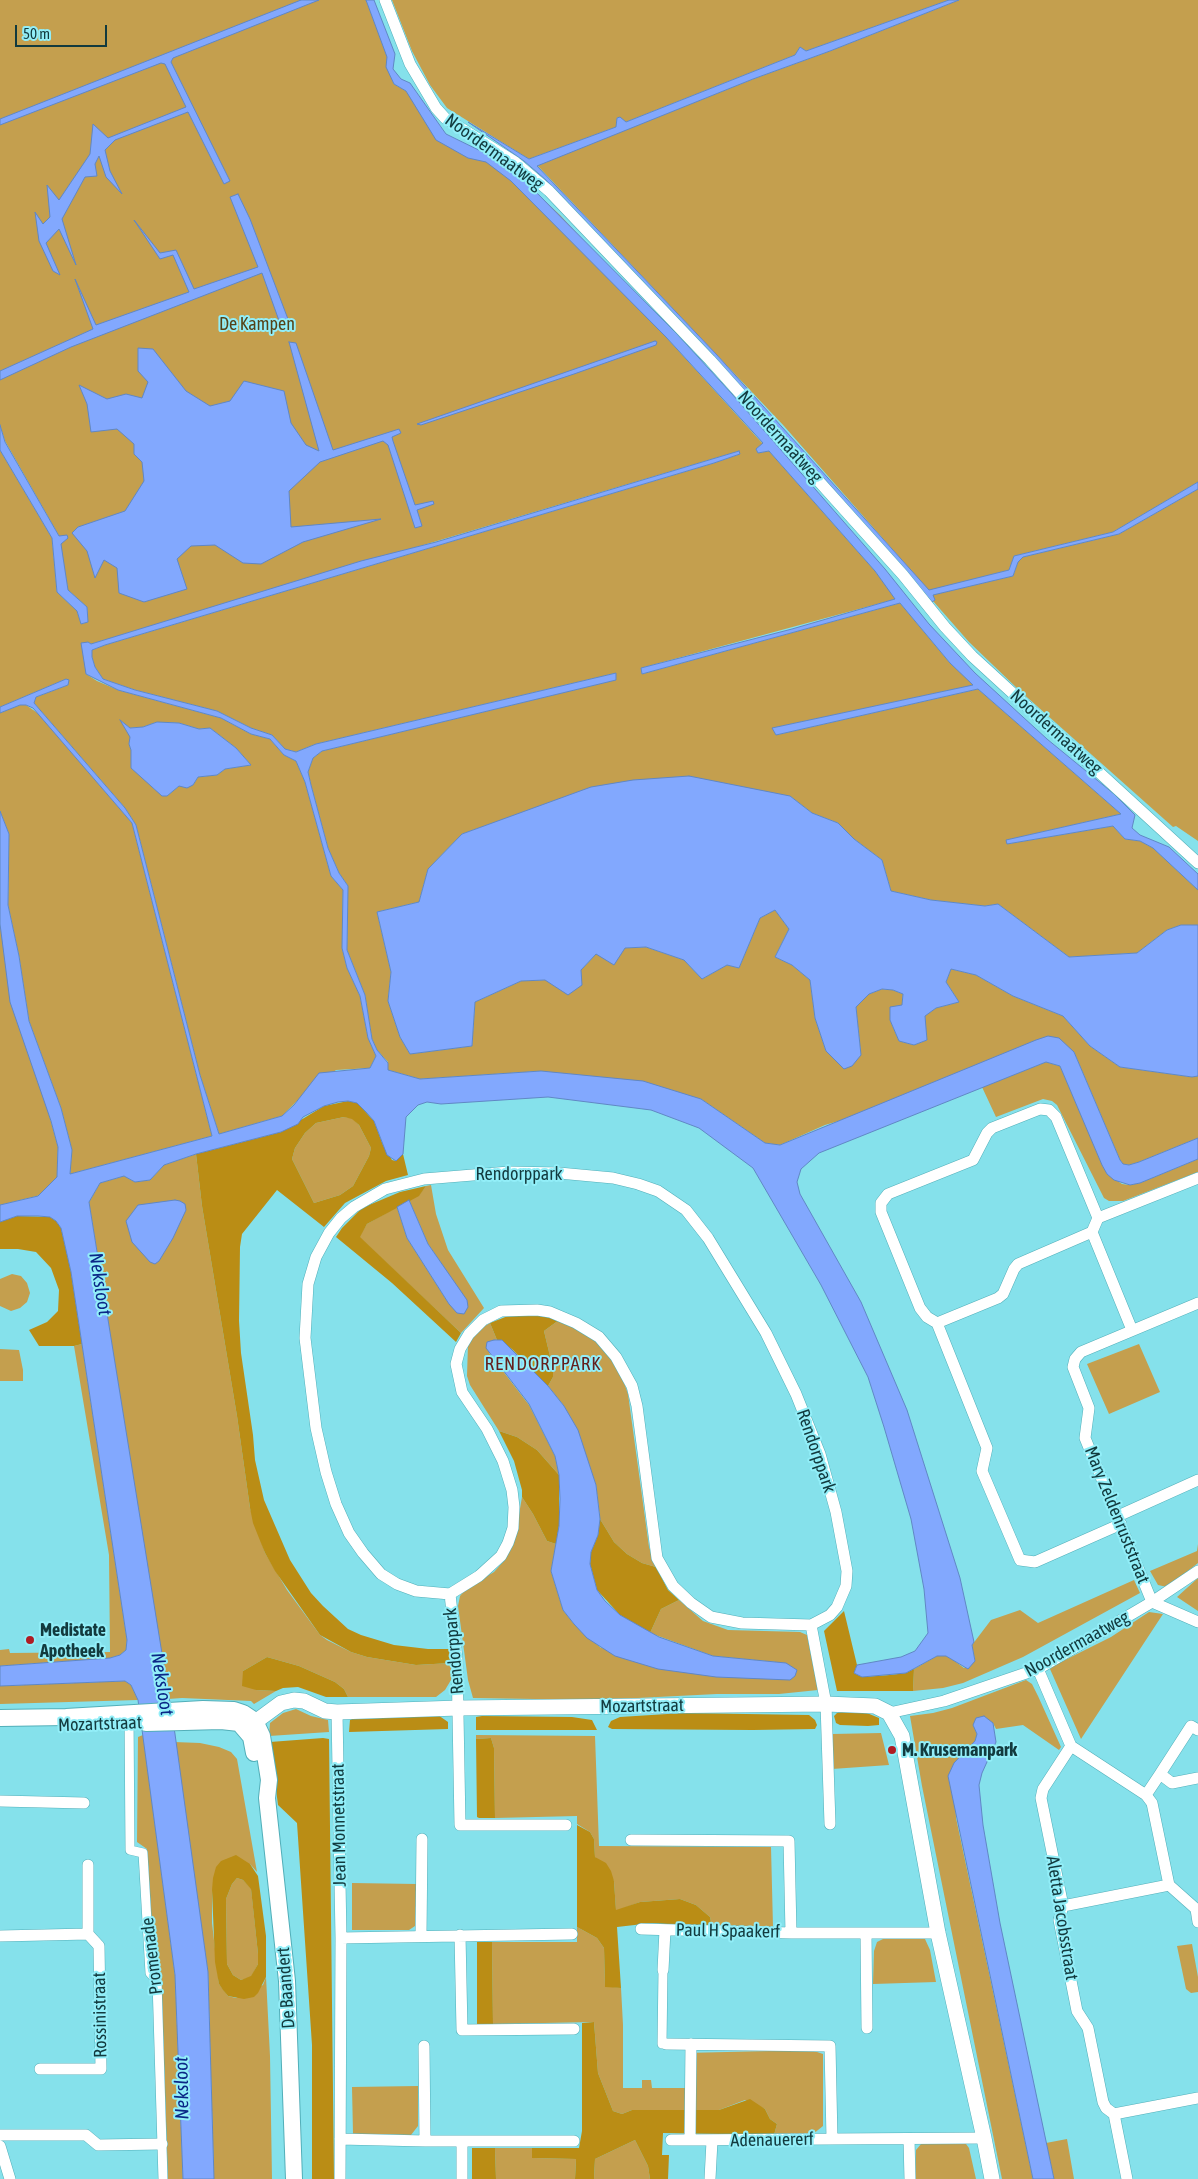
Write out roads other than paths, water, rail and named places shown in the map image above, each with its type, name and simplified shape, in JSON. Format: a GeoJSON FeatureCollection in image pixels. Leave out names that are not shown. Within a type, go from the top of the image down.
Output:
{"type":"FeatureCollection","features":[{"type":"Feature","properties":{"kind":"main road","name":"Mozartstraat"},"geometry":{"type":"LineString","coordinates":[[0,1726],[174,1716],[234,1710],[243,1713],[250,1725]]}},
{"type":"Feature","properties":{"kind":"main road","name":"Mozartstraat"},"geometry":{"type":"LineString","coordinates":[[0,1718],[134,1718]]}},
{"type":"Feature","properties":{"kind":"main road","name":"De Baandert"},"geometry":{"type":"LineString","coordinates":[[250,1725],[262,1736],[270,1780],[268,1798],[287,1981],[294,2179]]}},
{"type":"Feature","properties":{"kind":"street","name":"Noordermaatweg"},"geometry":{"type":"LineString","coordinates":[[385,0],[410,64],[436,108],[445,118],[514,162],[549,191],[763,418],[972,656],[1198,863]]}},
{"type":"Feature","properties":{"kind":"street"},"geometry":{"type":"LineString","coordinates":[[1098,1218],[1056,1117],[1045,1109],[1040,1109],[992,1128],[973,1160],[888,1194],[881,1203],[881,1212],[920,1308],[937,1324],[987,1448],[982,1470],[1020,1560],[1035,1562],[1198,1480]]}},
{"type":"Feature","properties":{"kind":"street","name":"Rendorppark"},"geometry":{"type":"LineString","coordinates":[[509,1172],[559,1173],[613,1178],[658,1191],[686,1210],[708,1238],[766,1333],[809,1424],[836,1512],[847,1570],[846,1586],[836,1607],[830,1615],[811,1625],[742,1623],[711,1617],[691,1603],[674,1586],[657,1558],[637,1406],[632,1386],[616,1357],[599,1337],[576,1323],[550,1312],[537,1310],[501,1311],[482,1320],[468,1334],[460,1349],[456,1364],[462,1392],[487,1430],[503,1461],[512,1490],[514,1507],[513,1528],[508,1544],[501,1556],[479,1576],[450,1594],[416,1591],[398,1584],[381,1574],[349,1533],[336,1504],[326,1472],[316,1428],[305,1338],[308,1284],[316,1257],[329,1233],[354,1207],[385,1189],[424,1179],[509,1172]]}},
{"type":"Feature","properties":{"kind":"street"},"geometry":{"type":"LineString","coordinates":[[937,1324],[998,1298],[1003,1294],[1018,1264],[1092,1232],[1098,1218],[1198,1178]]}},
{"type":"Feature","properties":{"kind":"street"},"geometry":{"type":"LineString","coordinates":[[1092,1232],[1132,1330]]}},
{"type":"Feature","properties":{"kind":"street","name":"Mary Zeldenruststraat"},"geometry":{"type":"LineString","coordinates":[[1152,1602],[1085,1438],[1089,1408],[1073,1367],[1074,1359],[1081,1352],[1198,1303]]}},
{"type":"Feature","properties":{"kind":"street","name":"Noordermaatweg"},"geometry":{"type":"LineString","coordinates":[[889,1713],[944,1701],[1038,1669],[1152,1602],[1198,1571]]}},
{"type":"Feature","properties":{"kind":"street","name":"Rendorppark"},"geometry":{"type":"LineString","coordinates":[[450,1594],[457,1659],[459,1708]]}},
{"type":"Feature","properties":{"kind":"street"},"geometry":{"type":"LineString","coordinates":[[1152,1602],[1198,1622]]}},
{"type":"Feature","properties":{"kind":"street"},"geometry":{"type":"LineString","coordinates":[[811,1625],[826,1704],[830,1824]]}},
{"type":"Feature","properties":{"kind":"street"},"geometry":{"type":"LineString","coordinates":[[1038,1669],[1071,1746],[1146,1795],[1152,1803],[1169,1885],[1197,1909],[1198,1922]]}},
{"type":"Feature","properties":{"kind":"street","name":"Mozartstraat"},"geometry":{"type":"LineString","coordinates":[[250,1725],[281,1703],[294,1700],[325,1711],[337,1712],[459,1708],[826,1704],[875,1706],[889,1713]]}},
{"type":"Feature","properties":{"kind":"street"},"geometry":{"type":"LineString","coordinates":[[459,1708],[460,1824],[566,1825]]}},
{"type":"Feature","properties":{"kind":"street","name":"Jean Monnetstraat"},"geometry":{"type":"LineString","coordinates":[[337,1712],[341,1938],[340,2179]]}},
{"type":"Feature","properties":{"kind":"street"},"geometry":{"type":"LineString","coordinates":[[889,1713],[902,1736],[938,1933],[992,2179]]}},
{"type":"Feature","properties":{"kind":"street","name":"Promenade"},"geometry":{"type":"LineString","coordinates":[[134,1718],[130,1850],[143,1853],[150,1973],[157,1981],[163,2179]]}},
{"type":"Feature","properties":{"kind":"street"},"geometry":{"type":"LineString","coordinates":[[1146,1795],[1191,1726],[1198,1730]]}},
{"type":"Feature","properties":{"kind":"street","name":"Aletta Jacobsstraat"},"geometry":{"type":"LineString","coordinates":[[1071,1746],[1041,1793],[1063,1906],[1059,1920],[1077,2011],[1088,2028],[1103,2102],[1106,2108],[1114,2114],[1127,2179]]}},
{"type":"Feature","properties":{"kind":"street"},"geometry":{"type":"LineString","coordinates":[[1160,1774],[1172,1782],[1198,1778]]}},
{"type":"Feature","properties":{"kind":"street"},"geometry":{"type":"LineString","coordinates":[[0,1801],[84,1803]]}},
{"type":"Feature","properties":{"kind":"street"},"geometry":{"type":"LineString","coordinates":[[421,1936],[422,1839]]}},
{"type":"Feature","properties":{"kind":"street"},"geometry":{"type":"LineString","coordinates":[[630,1840],[789,1840],[791,1933]]}},
{"type":"Feature","properties":{"kind":"street","name":"Rossinistraat"},"geometry":{"type":"LineString","coordinates":[[40,2069],[101,2069],[98,1946],[88,1934],[88,1865]]}},
{"type":"Feature","properties":{"kind":"street"},"geometry":{"type":"LineString","coordinates":[[1063,1906],[1169,1885]]}},
{"type":"Feature","properties":{"kind":"street","name":"Paul H Spaakerf"},"geometry":{"type":"LineString","coordinates":[[641,1929],[791,1933],[938,1933]]}},
{"type":"Feature","properties":{"kind":"street","name":"Paul H Spaakerf"},"geometry":{"type":"LineString","coordinates":[[665,1930],[662,2044],[666,2044]]}},
{"type":"Feature","properties":{"kind":"street"},"geometry":{"type":"LineString","coordinates":[[866,1933],[867,2028]]}},
{"type":"Feature","properties":{"kind":"street"},"geometry":{"type":"LineString","coordinates":[[0,1936],[88,1934]]}},
{"type":"Feature","properties":{"kind":"street"},"geometry":{"type":"LineString","coordinates":[[341,1938],[572,1934]]}},
{"type":"Feature","properties":{"kind":"street"},"geometry":{"type":"LineString","coordinates":[[460,1935],[462,2030],[574,2029]]}},
{"type":"Feature","properties":{"kind":"street"},"geometry":{"type":"LineString","coordinates":[[666,2044],[830,2046],[832,2139]]}},
{"type":"Feature","properties":{"kind":"street"},"geometry":{"type":"LineString","coordinates":[[690,2140],[691,2044]]}},
{"type":"Feature","properties":{"kind":"street"},"geometry":{"type":"LineString","coordinates":[[424,2046],[425,2141]]}},
{"type":"Feature","properties":{"kind":"street"},"geometry":{"type":"LineString","coordinates":[[1114,2114],[1198,2098]]}},
{"type":"Feature","properties":{"kind":"street"},"geometry":{"type":"LineString","coordinates":[[0,2135],[86,2135],[98,2145],[162,2144]]}},
{"type":"Feature","properties":{"kind":"street","name":"Adenauererf"},"geometry":{"type":"LineString","coordinates":[[671,2140],[984,2138]]}},
{"type":"Feature","properties":{"kind":"street"},"geometry":{"type":"LineString","coordinates":[[340,2139],[462,2142],[574,2141]]}},
{"type":"Feature","properties":{"kind":"street"},"geometry":{"type":"LineString","coordinates":[[909,2139],[910,2179]]}},
{"type":"Feature","properties":{"kind":"street","name":"Adenauererf"},"geometry":{"type":"LineString","coordinates":[[710,2179],[712,2141]]}},
{"type":"Feature","properties":{"kind":"street"},"geometry":{"type":"LineString","coordinates":[[462,2142],[462,2179]]}},
{"type":"Feature","properties":{"kind":"street"},"geometry":{"type":"LineString","coordinates":[[0,2146],[10,2179]]}},
{"type":"Feature","properties":{"kind":"water"},"geometry":{"type":"Polygon","coordinates":[[[301,0],[319,0],[173,58],[171,62],[230,181],[224,184],[188,112],[115,140],[105,150],[110,171],[122,194],[106,177],[99,156],[95,164],[97,176],[85,177],[62,219],[76,265],[59,229],[46,243],[60,275],[53,271],[39,241],[35,212],[43,224],[50,217],[47,185],[59,200],[90,154],[93,124],[108,138],[186,107],[165,64],[161,63],[0,125],[0,119],[301,0]]]}},
{"type":"Feature","properties":{"kind":"water"},"geometry":{"type":"Polygon","coordinates":[[[366,0],[374,0],[395,54],[393,69],[401,79],[410,83],[446,134],[499,160],[526,182],[677,334],[732,394],[885,569],[929,624],[975,673],[1047,739],[1114,794],[1135,815],[1132,828],[1140,835],[1169,847],[1198,874],[1198,890],[1153,848],[1140,841],[1125,839],[1113,826],[1007,844],[1006,840],[1121,814],[978,689],[776,735],[772,728],[973,685],[950,663],[900,603],[642,674],[641,668],[792,629],[895,599],[875,571],[769,451],[758,453],[756,449],[763,443],[666,337],[511,181],[486,162],[468,158],[436,140],[406,91],[394,84],[386,67],[387,57],[366,0]]]}},
{"type":"Feature","properties":{"kind":"water"},"geometry":{"type":"Polygon","coordinates":[[[949,0],[959,0],[753,79],[537,166],[717,355],[929,590],[1009,570],[1014,556],[1113,532],[1198,482],[1198,489],[1119,534],[1023,557],[1018,562],[1013,576],[933,595],[935,600],[932,602],[829,484],[546,180],[524,161],[468,122],[529,159],[616,127],[617,118],[620,117],[626,122],[795,55],[800,47],[806,51],[949,0]]]}},
{"type":"Feature","properties":{"kind":"water"},"geometry":{"type":"Polygon","coordinates":[[[238,194],[250,219],[291,327],[282,329],[262,273],[71,347],[0,380],[0,371],[93,329],[75,279],[96,325],[189,292],[173,255],[160,259],[134,220],[160,253],[176,250],[194,289],[258,267],[230,197],[238,194]]]}},
{"type":"Feature","properties":{"kind":"water"},"geometry":{"type":"Polygon","coordinates":[[[655,341],[657,342],[656,345],[574,374],[421,425],[417,424],[655,341]]]}},
{"type":"Feature","properties":{"kind":"water"},"geometry":{"type":"Polygon","coordinates":[[[289,342],[296,343],[333,450],[399,429],[401,433],[392,437],[415,505],[433,501],[434,504],[417,510],[422,526],[415,528],[388,445],[383,441],[320,462],[289,491],[291,527],[381,519],[303,542],[261,564],[243,563],[215,545],[191,546],[177,559],[187,589],[144,602],[119,593],[117,568],[104,560],[95,578],[87,551],[72,533],[78,527],[125,511],[144,481],[142,462],[134,454],[134,444],[117,429],[91,432],[87,404],[79,385],[107,399],[126,394],[142,398],[148,382],[138,371],[138,348],[153,349],[186,391],[210,406],[230,401],[244,381],[284,391],[291,423],[306,445],[319,451],[289,342]]]}},
{"type":"Feature","properties":{"kind":"water"},"geometry":{"type":"Polygon","coordinates":[[[0,425],[5,442],[59,536],[67,535],[68,538],[61,544],[68,590],[87,607],[88,622],[81,624],[77,611],[57,592],[52,538],[0,450],[0,425]]]}},
{"type":"Feature","properties":{"kind":"water","name":"Neksloot"},"geometry":{"type":"Polygon","coordinates":[[[739,451],[740,454],[714,463],[105,645],[92,650],[95,667],[103,679],[135,690],[217,711],[251,728],[272,735],[285,749],[296,752],[316,744],[616,673],[616,680],[322,751],[313,758],[308,772],[328,848],[339,873],[348,886],[347,950],[365,995],[372,1039],[377,1050],[388,1063],[388,1070],[420,1079],[541,1071],[643,1081],[701,1099],[765,1143],[780,1145],[1048,1036],[1059,1038],[1074,1052],[1123,1164],[1129,1165],[1139,1162],[1198,1138],[1198,1159],[1140,1183],[1130,1185],[1114,1180],[1107,1174],[1102,1165],[1060,1066],[1046,1062],[819,1153],[801,1169],[797,1182],[800,1194],[861,1302],[907,1410],[960,1578],[974,1642],[972,1645],[975,1661],[968,1669],[946,1656],[937,1656],[906,1673],[862,1677],[854,1673],[857,1665],[901,1657],[915,1651],[928,1633],[924,1589],[911,1519],[884,1427],[868,1377],[821,1285],[753,1168],[699,1128],[651,1110],[548,1097],[441,1104],[427,1102],[418,1105],[406,1117],[403,1154],[396,1161],[387,1155],[374,1121],[357,1103],[348,1101],[324,1106],[303,1117],[298,1124],[281,1132],[196,1154],[164,1165],[150,1180],[135,1182],[124,1176],[100,1183],[89,1202],[175,1734],[208,1972],[214,2179],[183,2179],[175,1975],[138,1700],[131,1685],[125,1681],[0,1686],[0,1666],[110,1658],[120,1655],[126,1650],[127,1640],[71,1272],[61,1228],[50,1217],[17,1216],[0,1222],[0,1205],[38,1196],[57,1177],[58,1147],[51,1121],[10,1002],[0,924],[0,811],[9,834],[8,905],[19,956],[29,1021],[61,1108],[72,1150],[70,1174],[212,1136],[132,823],[33,708],[20,705],[0,713],[0,707],[66,679],[69,680],[68,685],[36,697],[34,703],[125,808],[136,825],[200,1075],[219,1134],[282,1116],[294,1105],[319,1073],[370,1068],[376,1056],[368,1038],[360,996],[347,968],[342,948],[343,890],[331,876],[305,782],[296,761],[284,755],[270,739],[251,734],[221,718],[118,690],[86,674],[81,643],[88,642],[91,644],[361,561],[436,542],[739,451]]]}},
{"type":"Feature","properties":{"kind":"water"},"geometry":{"type":"Polygon","coordinates":[[[120,720],[130,728],[143,727],[157,722],[179,723],[199,729],[210,728],[236,748],[251,765],[225,769],[217,775],[198,777],[193,785],[187,788],[179,786],[167,796],[162,796],[131,768],[130,737],[120,720]]]}},
{"type":"Feature","properties":{"kind":"water"},"geometry":{"type":"Polygon","coordinates":[[[689,776],[790,796],[812,813],[838,823],[854,839],[882,860],[891,891],[931,900],[985,906],[998,904],[1069,957],[1137,953],[1167,930],[1181,925],[1198,925],[1198,1076],[1192,1077],[1120,1067],[1090,1046],[1063,1016],[1013,996],[976,975],[951,969],[946,982],[959,1002],[936,1008],[925,1016],[927,1040],[914,1045],[899,1041],[890,1020],[890,1007],[902,1005],[903,994],[893,990],[882,989],[869,994],[856,1007],[861,1055],[852,1066],[844,1069],[826,1051],[815,1018],[810,980],[792,965],[775,957],[789,929],[775,910],[760,918],[739,968],[727,965],[702,979],[684,960],[646,947],[625,948],[614,965],[596,954],[581,970],[582,985],[568,995],[545,980],[521,981],[475,1002],[472,1046],[410,1054],[400,1037],[388,1001],[391,972],[377,912],[419,902],[428,869],[462,834],[591,787],[633,780],[689,776]]]}},
{"type":"Feature","properties":{"kind":"water"},"geometry":{"type":"Polygon","coordinates":[[[175,1200],[185,1204],[186,1210],[173,1238],[159,1261],[155,1264],[150,1262],[132,1242],[126,1221],[138,1205],[175,1200]]]}},
{"type":"Feature","properties":{"kind":"water"},"geometry":{"type":"Polygon","coordinates":[[[409,1200],[428,1244],[467,1300],[468,1307],[464,1314],[457,1313],[449,1304],[407,1238],[397,1207],[409,1200]]]}},
{"type":"Feature","properties":{"kind":"water"},"geometry":{"type":"Polygon","coordinates":[[[502,1340],[548,1386],[564,1406],[578,1430],[596,1485],[600,1519],[598,1535],[591,1552],[590,1564],[597,1590],[605,1601],[620,1615],[659,1637],[713,1656],[786,1663],[797,1670],[795,1676],[790,1680],[716,1677],[658,1669],[615,1656],[587,1638],[574,1624],[563,1610],[551,1571],[559,1526],[560,1499],[559,1475],[555,1456],[529,1404],[486,1348],[487,1342],[502,1340]]]}},
{"type":"Feature","properties":{"kind":"water"},"geometry":{"type":"Polygon","coordinates":[[[984,1716],[993,1723],[996,1742],[982,1773],[979,1785],[983,1825],[1000,1923],[1054,2179],[1033,2179],[948,1776],[954,1763],[975,1741],[977,1734],[973,1725],[976,1718],[984,1716]]]}},
{"type":"Feature","properties":{"kind":"place","name":"Medistate Apotheek"},"geometry":{"type":"Point","coordinates":[30,1640]}},
{"type":"Feature","properties":{"kind":"place","name":"M. Krusemanpark"},"geometry":{"type":"Point","coordinates":[892,1750]}},
{"type":"Feature","properties":{"kind":"district","name":"RENDORPPARK"},"geometry":{"type":"Point","coordinates":[543,1364]}},
{"type":"Feature","properties":{"kind":"park label","name":"De Kampen"},"geometry":{"type":"Point","coordinates":[257,324]}}]}
